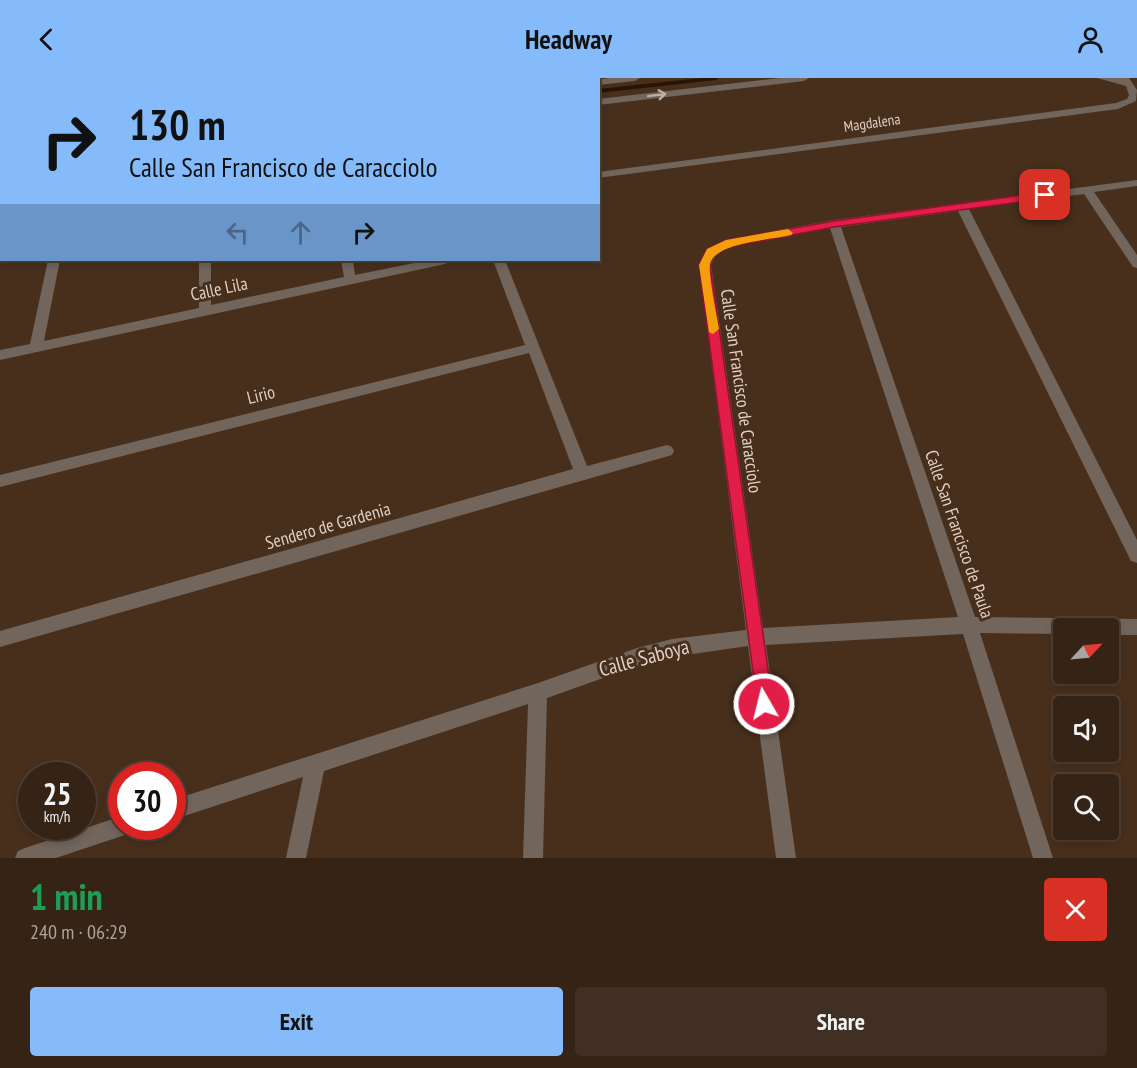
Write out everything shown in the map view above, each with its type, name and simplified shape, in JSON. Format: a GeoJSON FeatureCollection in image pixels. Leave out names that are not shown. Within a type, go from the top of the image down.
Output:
{"type":"FeatureCollection","features":[{"type":"Feature","properties":{"kind":"street"},"geometry":{"type":"LineString","coordinates":[[600,82],[635,78]]}},
{"type":"Feature","properties":{"kind":"street"},"geometry":{"type":"LineString","coordinates":[[600,102],[804,78]]}},
{"type":"Feature","properties":{"kind":"street"},"geometry":{"type":"LineString","coordinates":[[1101,78],[1126,81]]}},
{"type":"Feature","properties":{"kind":"street","name":"Magdalena"},"geometry":{"type":"LineString","coordinates":[[600,175],[1118,106],[1131,101],[1134,95],[1126,81]]}},
{"type":"Feature","properties":{"kind":"street","name":"Calle San Francisco de Caracciolo"},"geometry":{"type":"LineString","coordinates":[[786,858],[705,265],[711,252],[726,244],[834,224],[1137,183]]}},
{"type":"Feature","properties":{"kind":"street"},"geometry":{"type":"LineString","coordinates":[[1087,190],[1137,264]]}},
{"type":"Feature","properties":{"kind":"street"},"geometry":{"type":"LineString","coordinates":[[962,207],[1137,556]]}},
{"type":"Feature","properties":{"kind":"street","name":"Calle San Francisco de Paula"},"geometry":{"type":"LineString","coordinates":[[834,224],[969,625],[1043,858]]}},
{"type":"Feature","properties":{"kind":"street"},"geometry":{"type":"LineString","coordinates":[[36,347],[54,261]]}},
{"type":"Feature","properties":{"kind":"street"},"geometry":{"type":"LineString","coordinates":[[205,310],[206,261]]}},
{"type":"Feature","properties":{"kind":"street"},"geometry":{"type":"LineString","coordinates":[[347,261],[350,279]]}},
{"type":"Feature","properties":{"kind":"street","name":"Calle Lila"},"geometry":{"type":"LineString","coordinates":[[0,355],[440,261]]}},
{"type":"Feature","properties":{"kind":"street"},"geometry":{"type":"LineString","coordinates":[[499,261],[531,348],[582,473]]}},
{"type":"Feature","properties":{"kind":"street","name":"Lirio"},"geometry":{"type":"LineString","coordinates":[[0,481],[531,348]]}},
{"type":"Feature","properties":{"kind":"street","name":"Sendero de Gardenia"},"geometry":{"type":"LineString","coordinates":[[0,639],[582,473],[667,451]]}},
{"type":"Feature","properties":{"kind":"street","name":"Calle Saboya"},"geometry":{"type":"LineString","coordinates":[[186,806],[538,692],[654,652],[714,641],[755,637],[969,625],[1137,627]]}},
{"type":"Feature","properties":{"kind":"street"},"geometry":{"type":"LineString","coordinates":[[533,858],[538,692]]}},
{"type":"Feature","properties":{"kind":"street"},"geometry":{"type":"LineString","coordinates":[[296,858],[316,764]]}},
{"type":"Feature","properties":{"kind":"street"},"geometry":{"type":"LineString","coordinates":[[25,858],[52,853],[108,831]]}},
{"type":"Feature","properties":{"kind":"waterway"},"geometry":{"type":"LineString","coordinates":[[600,91],[716,78]]}},
{"type":"Feature","properties":{"kind":"slow traffic"},"geometry":{"type":"LineString","coordinates":[[713,329],[705,265],[711,252],[726,244],[788,233]]}},
{"type":"Feature","properties":{"kind":"route"},"geometry":{"type":"LineString","coordinates":[[764,704],[705,265],[711,252],[726,244],[834,224],[1045,195]]}}]}
